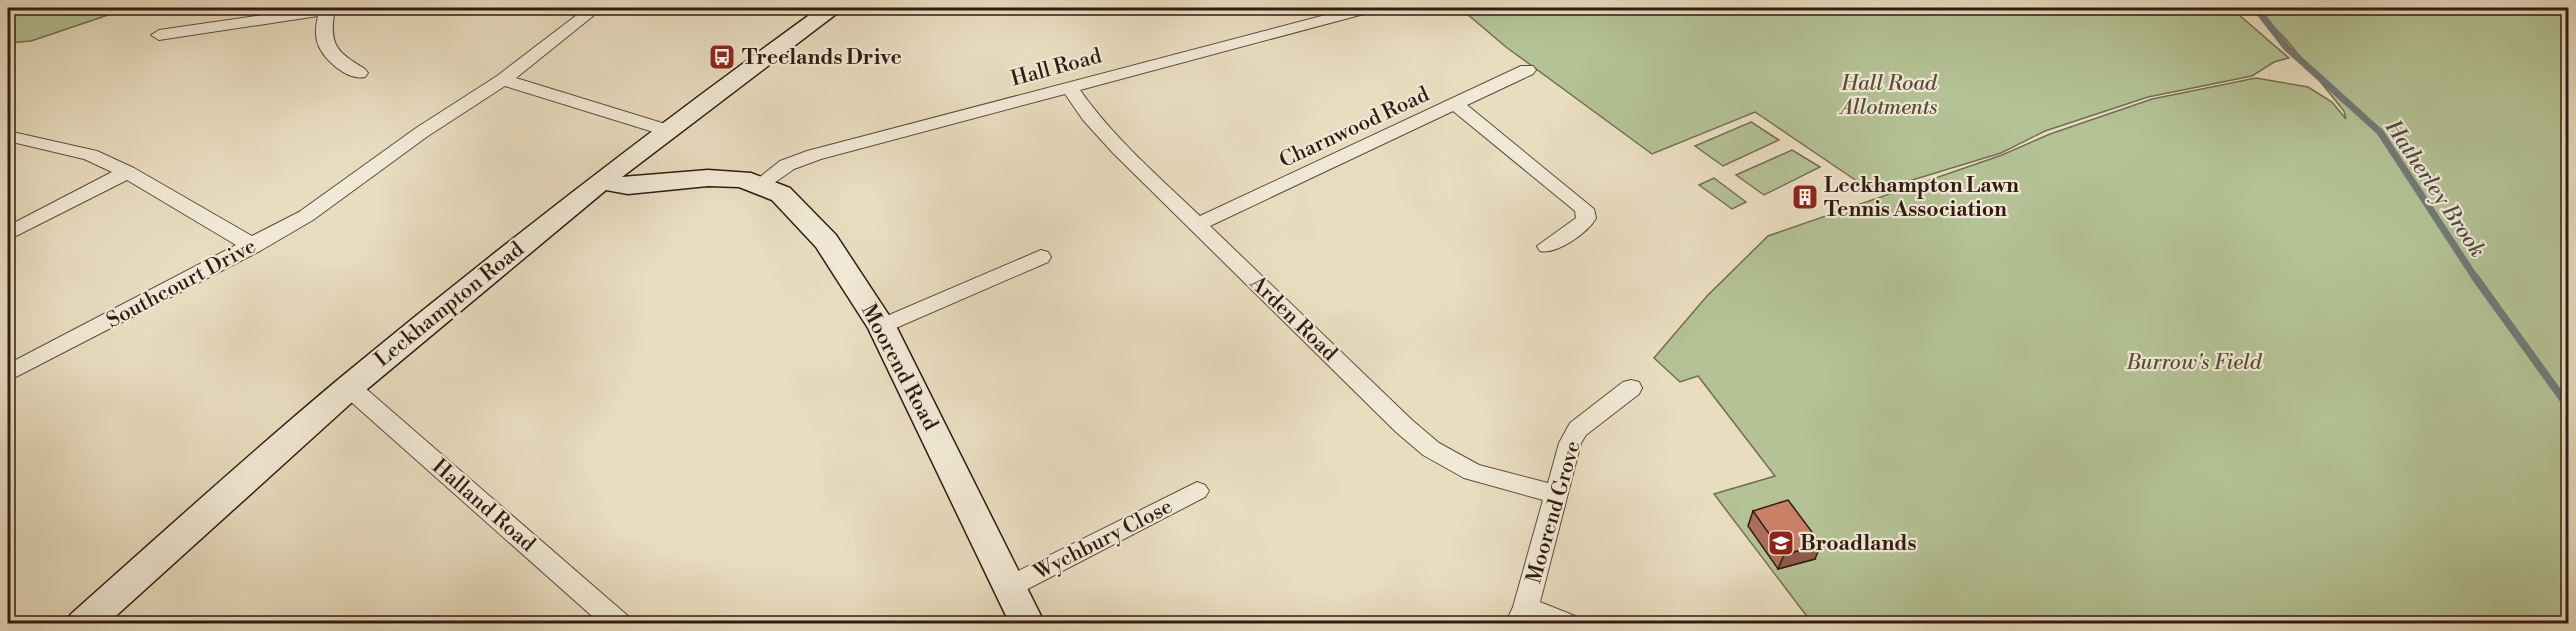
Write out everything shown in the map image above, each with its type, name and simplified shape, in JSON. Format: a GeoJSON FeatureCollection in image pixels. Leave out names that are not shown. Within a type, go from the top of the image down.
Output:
{"type":"FeatureCollection","features":[{"type":"Feature","properties":{"kind":"street"},"geometry":{"type":"LineString","coordinates":[[159,35],[334,8]]}},
{"type":"Feature","properties":{"kind":"street"},"geometry":{"type":"LineString","coordinates":[[334,8],[322,30],[324,44],[335,58],[359,73]]}},
{"type":"Feature","properties":{"kind":"street","name":"Leckhampton Road"},"geometry":{"type":"LineString","coordinates":[[83,624],[349,387],[666,130],[833,8]]}},
{"type":"Feature","properties":{"kind":"street","name":"Hall Road"},"geometry":{"type":"LineString","coordinates":[[760,184],[787,165],[814,155],[1370,8]]}},
{"type":"Feature","properties":{"kind":"street"},"geometry":{"type":"LineString","coordinates":[[503,80],[586,9]]}},
{"type":"Feature","properties":{"kind":"street","name":"Charnwood Road"},"geometry":{"type":"LineString","coordinates":[[1198,224],[1527,70]]}},
{"type":"Feature","properties":{"kind":"street"},"geometry":{"type":"LineString","coordinates":[[503,80],[666,130]]}},
{"type":"Feature","properties":{"kind":"street","name":"Southcourt Drive"},"geometry":{"type":"LineString","coordinates":[[8,374],[306,216],[351,186],[422,132],[503,80]]}},
{"type":"Feature","properties":{"kind":"street","name":"Arden Road"},"geometry":{"type":"LineString","coordinates":[[1069,87],[1089,116],[1431,449],[1472,472],[1555,495]]}},
{"type":"Feature","properties":{"kind":"street"},"geometry":{"type":"LineString","coordinates":[[1455,105],[1584,208],[1586,218],[1584,222],[1547,246]]}},
{"type":"Feature","properties":{"kind":"street"},"geometry":{"type":"LineString","coordinates":[[8,136],[90,155],[127,172],[253,246]]}},
{"type":"Feature","properties":{"kind":"street"},"geometry":{"type":"LineString","coordinates":[[8,234],[127,172]]}},
{"type":"Feature","properties":{"kind":"street","name":"Moorend Road"},"geometry":{"type":"LineString","coordinates":[[602,182],[628,186],[708,178],[742,179],[781,194],[826,241],[882,326],[1028,624]]}},
{"type":"Feature","properties":{"kind":"street"},"geometry":{"type":"LineString","coordinates":[[882,326],[1041,257]]}},
{"type":"Feature","properties":{"kind":"street","name":"Halland Road"},"geometry":{"type":"LineString","coordinates":[[349,387],[619,624]]}},
{"type":"Feature","properties":{"kind":"street","name":"Moorend Grove"},"geometry":{"type":"LineString","coordinates":[[1522,615],[1570,443],[1578,429],[1630,388]]}},
{"type":"Feature","properties":{"kind":"street","name":"Wychbury Close"},"geometry":{"type":"LineString","coordinates":[[1009,587],[1197,491]]}},
{"type":"Feature","properties":{"kind":"street"},"geometry":{"type":"LineString","coordinates":[[1522,615],[1566,624]]}},
{"type":"Feature","properties":{"kind":"green space"},"geometry":{"type":"Polygon","coordinates":[[[129,8],[31,41],[8,43],[8,9],[129,8]]]}},
{"type":"Feature","properties":{"kind":"green space","name":"Hall Road Allotments"},"geometry":{"type":"Polygon","coordinates":[[[1460,8],[2231,8],[2289,58],[2274,62],[2252,76],[2148,97],[2045,131],[2001,153],[1873,192],[1755,112],[1652,154],[1506,47],[1460,8]]]}},
{"type":"Feature","properties":{"kind":"green space","name":"Burrow's Field"},"geometry":{"type":"Polygon","coordinates":[[[2253,8],[2568,8],[2568,623],[1812,623],[1714,494],[1775,476],[1698,376],[1680,382],[1654,358],[1707,296],[1768,236],[2002,155],[2050,134],[2152,99],[2256,78],[2308,87],[2332,102],[2346,119],[2344,111],[2285,38],[2253,8]]]}},
{"type":"Feature","properties":{"kind":"green space"},"geometry":{"type":"Polygon","coordinates":[[[1751,122],[1779,140],[1723,166],[1695,146],[1751,122]]]}},
{"type":"Feature","properties":{"kind":"green space"},"geometry":{"type":"Polygon","coordinates":[[[1792,150],[1820,167],[1764,195],[1736,175],[1792,150]]]}},
{"type":"Feature","properties":{"kind":"green space"},"geometry":{"type":"Polygon","coordinates":[[[1714,178],[1746,202],[1732,209],[1699,185],[1714,178]]]}},
{"type":"Feature","properties":{"kind":"building"},"geometry":{"type":"Polygon","coordinates":[[[1788,500],[1821,544],[1784,555],[1753,511],[1788,500]]]}},
{"type":"Feature","properties":{"kind":"waterway","name":"Hatherley Brook"},"geometry":{"type":"LineString","coordinates":[[2256,8],[2287,48],[2380,132],[2476,279]]}},
{"type":"Feature","properties":{"kind":"waterway","name":"Hatherley Brook"},"geometry":{"type":"LineString","coordinates":[[2475,277],[2568,406]]}},
{"type":"Feature","properties":{"kind":"place","name":"Treelands Drive"},"geometry":{"type":"Point","coordinates":[722,57]}},
{"type":"Feature","properties":{"kind":"place","name":"Leckhampton Lawn Tennis Association"},"geometry":{"type":"Point","coordinates":[1805,197]}},
{"type":"Feature","properties":{"kind":"place","name":"Broadlands"},"geometry":{"type":"Point","coordinates":[1781,543]}}]}
